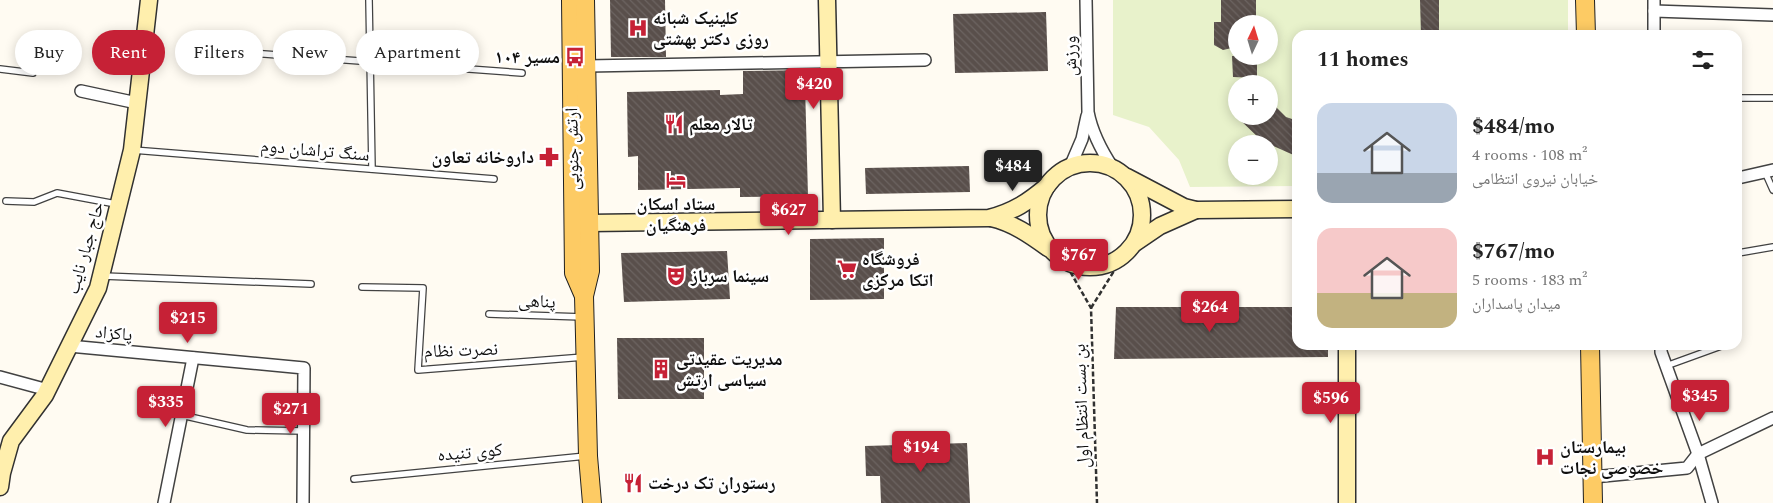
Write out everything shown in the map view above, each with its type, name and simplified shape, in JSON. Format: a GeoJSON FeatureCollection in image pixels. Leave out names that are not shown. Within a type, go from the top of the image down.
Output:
{"type":"FeatureCollection","features":[{"type":"Feature","properties":{"kind":"main road","name":"ارتش جنوبی"},"geometry":{"type":"LineString","coordinates":[[571,0],[574,273],[584,296]]}},
{"type":"Feature","properties":{"kind":"main road","name":"ارتش جنوبی"},"geometry":{"type":"LineString","coordinates":[[585,0],[590,271],[584,296],[588,456],[592,503]]}},
{"type":"Feature","properties":{"kind":"main road"},"geometry":{"type":"LineString","coordinates":[[1584,1],[1586,30]]}},
{"type":"Feature","properties":{"kind":"main road"},"geometry":{"type":"LineString","coordinates":[[1590,350],[1593,503]]}},
{"type":"Feature","properties":{"kind":"street","name":"حاج جبار نایب"},"geometry":{"type":"LineString","coordinates":[[0,480],[12,441],[48,390],[98,288],[132,150],[149,0]]}},
{"type":"Feature","properties":{"kind":"street"},"geometry":{"type":"LineString","coordinates":[[827,0],[832,220]]}},
{"type":"Feature","properties":{"kind":"street","name":"ورزش"},"geometry":{"type":"LineString","coordinates":[[1086,0],[1088,112],[1097,140],[1119,172]]}},
{"type":"Feature","properties":{"kind":"street"},"geometry":{"type":"LineString","coordinates":[[1654,30],[1654,6],[1773,14]]}},
{"type":"Feature","properties":{"kind":"street"},"geometry":{"type":"LineString","coordinates":[[587,66],[925,60]]}},
{"type":"Feature","properties":{"kind":"street"},"geometry":{"type":"LineString","coordinates":[[81,91],[137,104]]}},
{"type":"Feature","properties":{"kind":"street","name":"ورزش"},"geometry":{"type":"LineString","coordinates":[[1070,167],[1082,139],[1088,112]]}},
{"type":"Feature","properties":{"kind":"street"},"geometry":{"type":"LineString","coordinates":[[989,218],[1012,211],[1036,196],[1057,175],[1070,167],[1084,163],[1099,163],[1178,204],[1196,210],[1292,209]]}},
{"type":"Feature","properties":{"kind":"street"},"geometry":{"type":"LineString","coordinates":[[1742,177],[1769,171]]}},
{"type":"Feature","properties":{"kind":"street"},"geometry":{"type":"LineString","coordinates":[[1119,172],[1135,188],[1141,201],[1143,216],[1140,230],[1129,249]]}},
{"type":"Feature","properties":{"kind":"street"},"geometry":{"type":"LineString","coordinates":[[1047,186],[1040,199],[1038,214],[1040,228],[1046,242],[1059,256]]}},
{"type":"Feature","properties":{"kind":"street"},"geometry":{"type":"LineString","coordinates":[[589,222],[989,218],[1002,220],[1024,230],[1059,256],[1082,266],[1097,266],[1111,263],[1160,226],[1196,210]]}},
{"type":"Feature","properties":{"kind":"street","name":"پاکزاد"},"geometry":{"type":"LineString","coordinates":[[70,346],[304,368],[304,431]]}},
{"type":"Feature","properties":{"kind":"street"},"geometry":{"type":"LineString","coordinates":[[1347,350],[1347,503]]}},
{"type":"Feature","properties":{"kind":"street"},"geometry":{"type":"LineString","coordinates":[[1661,350],[1698,454],[1712,503]]}},
{"type":"Feature","properties":{"kind":"street"},"geometry":{"type":"LineString","coordinates":[[164,503],[193,358]]}},
{"type":"Feature","properties":{"kind":"street"},"geometry":{"type":"LineString","coordinates":[[0,377],[48,390]]}},
{"type":"Feature","properties":{"kind":"street"},"geometry":{"type":"LineString","coordinates":[[1593,477],[1687,468],[1698,454],[1773,418]]}},
{"type":"Feature","properties":{"kind":"street"},"geometry":{"type":"LineString","coordinates":[[303,503],[304,431]]}},
{"type":"Feature","properties":{"kind":"lane"},"geometry":{"type":"LineString","coordinates":[[369,0],[369,30]]}},
{"type":"Feature","properties":{"kind":"lane"},"geometry":{"type":"LineString","coordinates":[[263,54],[356,61]]}},
{"type":"Feature","properties":{"kind":"lane"},"geometry":{"type":"LineString","coordinates":[[0,69],[15,70]]}},
{"type":"Feature","properties":{"kind":"lane"},"geometry":{"type":"LineString","coordinates":[[479,70],[522,73]]}},
{"type":"Feature","properties":{"kind":"lane"},"geometry":{"type":"LineString","coordinates":[[370,75],[372,169]]}},
{"type":"Feature","properties":{"kind":"lane"},"geometry":{"type":"LineString","coordinates":[[1742,98],[1773,98]]}},
{"type":"Feature","properties":{"kind":"lane","name":"سنگ تراشان دوم"},"geometry":{"type":"LineString","coordinates":[[132,150],[494,179]]}},
{"type":"Feature","properties":{"kind":"lane"},"geometry":{"type":"LineString","coordinates":[[1769,171],[1773,190]]}},
{"type":"Feature","properties":{"kind":"lane"},"geometry":{"type":"LineString","coordinates":[[6,201],[34,202],[57,193],[118,204]]}},
{"type":"Feature","properties":{"kind":"lane"},"geometry":{"type":"LineString","coordinates":[[1742,252],[1773,247]]}},
{"type":"Feature","properties":{"kind":"lane"},"geometry":{"type":"LineString","coordinates":[[101,276],[311,284]]}},
{"type":"Feature","properties":{"kind":"lane","name":"نصرت نظام"},"geometry":{"type":"LineString","coordinates":[[362,287],[423,288],[418,370],[586,357]]}},
{"type":"Feature","properties":{"kind":"lane","name":"پناهی"},"geometry":{"type":"LineString","coordinates":[[489,314],[585,317]]}},
{"type":"Feature","properties":{"kind":"lane"},"geometry":{"type":"LineString","coordinates":[[1666,366],[1710,350]]}},
{"type":"Feature","properties":{"kind":"lane"},"geometry":{"type":"LineString","coordinates":[[142,406],[247,430],[304,431]]}},
{"type":"Feature","properties":{"kind":"lane","name":"کوی تنیده"},"geometry":{"type":"LineString","coordinates":[[354,478],[588,456]]}},
{"type":"Feature","properties":{"kind":"path"},"geometry":{"type":"LineString","coordinates":[[1059,256],[1091,308],[1129,249]]}},
{"type":"Feature","properties":{"kind":"path","name":"بن بست انتظام اول"},"geometry":{"type":"LineString","coordinates":[[1091,308],[1097,503]]}},
{"type":"Feature","properties":{"kind":"green space"},"geometry":{"type":"Polygon","coordinates":[[[1113,0],[1568,0],[1568,30],[1292,30],[1292,186],[1190,187],[1179,160],[1149,127],[1113,115],[1113,0]]]}},
{"type":"Feature","properties":{"kind":"building","name":"کلینیک شبانه روزی دکتر بهشتی"},"geometry":{"type":"Polygon","coordinates":[[[610,0],[665,0],[666,57],[611,57],[610,0]]]}},
{"type":"Feature","properties":{"kind":"building"},"geometry":{"type":"Polygon","coordinates":[[[1221,0],[1256,0],[1256,15],[1228,15],[1228,49],[1223,50],[1214,45],[1214,22],[1221,22],[1221,0]]]}},
{"type":"Feature","properties":{"kind":"building"},"geometry":{"type":"Polygon","coordinates":[[[1420,0],[1439,0],[1439,30],[1421,30],[1420,0]]]}},
{"type":"Feature","properties":{"kind":"building"},"geometry":{"type":"Polygon","coordinates":[[[1046,12],[1048,71],[955,73],[953,14],[1046,12]]]}},
{"type":"Feature","properties":{"kind":"building"},"geometry":{"type":"Polygon","coordinates":[[[1232,65],[1257,65],[1257,75],[1233,75],[1232,65]]]}},
{"type":"Feature","properties":{"kind":"building"},"geometry":{"type":"Polygon","coordinates":[[[813,70],[813,85],[805,85],[808,196],[740,197],[740,188],[638,190],[638,156],[628,157],[627,92],[720,90],[720,95],[743,94],[743,71],[813,70]]]}},
{"type":"Feature","properties":{"kind":"building"},"geometry":{"type":"Polygon","coordinates":[[[1278,109],[1286,117],[1292,119],[1292,154],[1278,148],[1278,135],[1256,135],[1245,125],[1278,125],[1278,109]]]}},
{"type":"Feature","properties":{"kind":"building"},"geometry":{"type":"Polygon","coordinates":[[[969,166],[970,192],[866,194],[865,168],[969,166]]]}},
{"type":"Feature","properties":{"kind":"building","name":"فروشگاه اتکا مرکزی"},"geometry":{"type":"Polygon","coordinates":[[[884,238],[884,299],[810,300],[810,239],[884,238]]]}},
{"type":"Feature","properties":{"kind":"building","name":"سینما سرباز"},"geometry":{"type":"Polygon","coordinates":[[[727,251],[730,299],[624,302],[621,253],[727,251]]]}},
{"type":"Feature","properties":{"kind":"building"},"geometry":{"type":"Polygon","coordinates":[[[1116,307],[1292,307],[1292,350],[1328,350],[1328,357],[1114,359],[1116,307]]]}},
{"type":"Feature","properties":{"kind":"building","name":"مدیریت عقیدتی سیاسی ارتش"},"geometry":{"type":"Polygon","coordinates":[[[617,338],[704,338],[704,399],[618,399],[617,338]]]}},
{"type":"Feature","properties":{"kind":"building"},"geometry":{"type":"Polygon","coordinates":[[[967,443],[970,503],[881,503],[880,476],[866,476],[865,446],[967,443]]]}},
{"type":"Feature","properties":{"kind":"place","name":"کلینیک شبانه روزی دکتر بهشتی"},"geometry":{"type":"Point","coordinates":[638,28]}},
{"type":"Feature","properties":{"kind":"place","name":"مسیر ۱۰۴"},"geometry":{"type":"Point","coordinates":[575,57]}},
{"type":"Feature","properties":{"kind":"place","name":"تالار معلم"},"geometry":{"type":"Point","coordinates":[674,124]}},
{"type":"Feature","properties":{"kind":"place","name":"داروخانه تعاون"},"geometry":{"type":"Point","coordinates":[549,157]}},
{"type":"Feature","properties":{"kind":"place","name":"ستاد اسکان فرهنگیان"},"geometry":{"type":"Point","coordinates":[676,180]}},
{"type":"Feature","properties":{"kind":"place","name":"فروشگاه اتکا مرکزی"},"geometry":{"type":"Point","coordinates":[847,269]}},
{"type":"Feature","properties":{"kind":"place","name":"سینما سرباز"},"geometry":{"type":"Point","coordinates":[676,276]}},
{"type":"Feature","properties":{"kind":"place","name":"مدیریت عقیدتی سیاسی ارتش"},"geometry":{"type":"Point","coordinates":[661,369]}},
{"type":"Feature","properties":{"kind":"place","name":"بیمارستان خصوصی نجات"},"geometry":{"type":"Point","coordinates":[1545,457]}},
{"type":"Feature","properties":{"kind":"place","name":"رستوران تک درخت"},"geometry":{"type":"Point","coordinates":[633,483]}}]}
